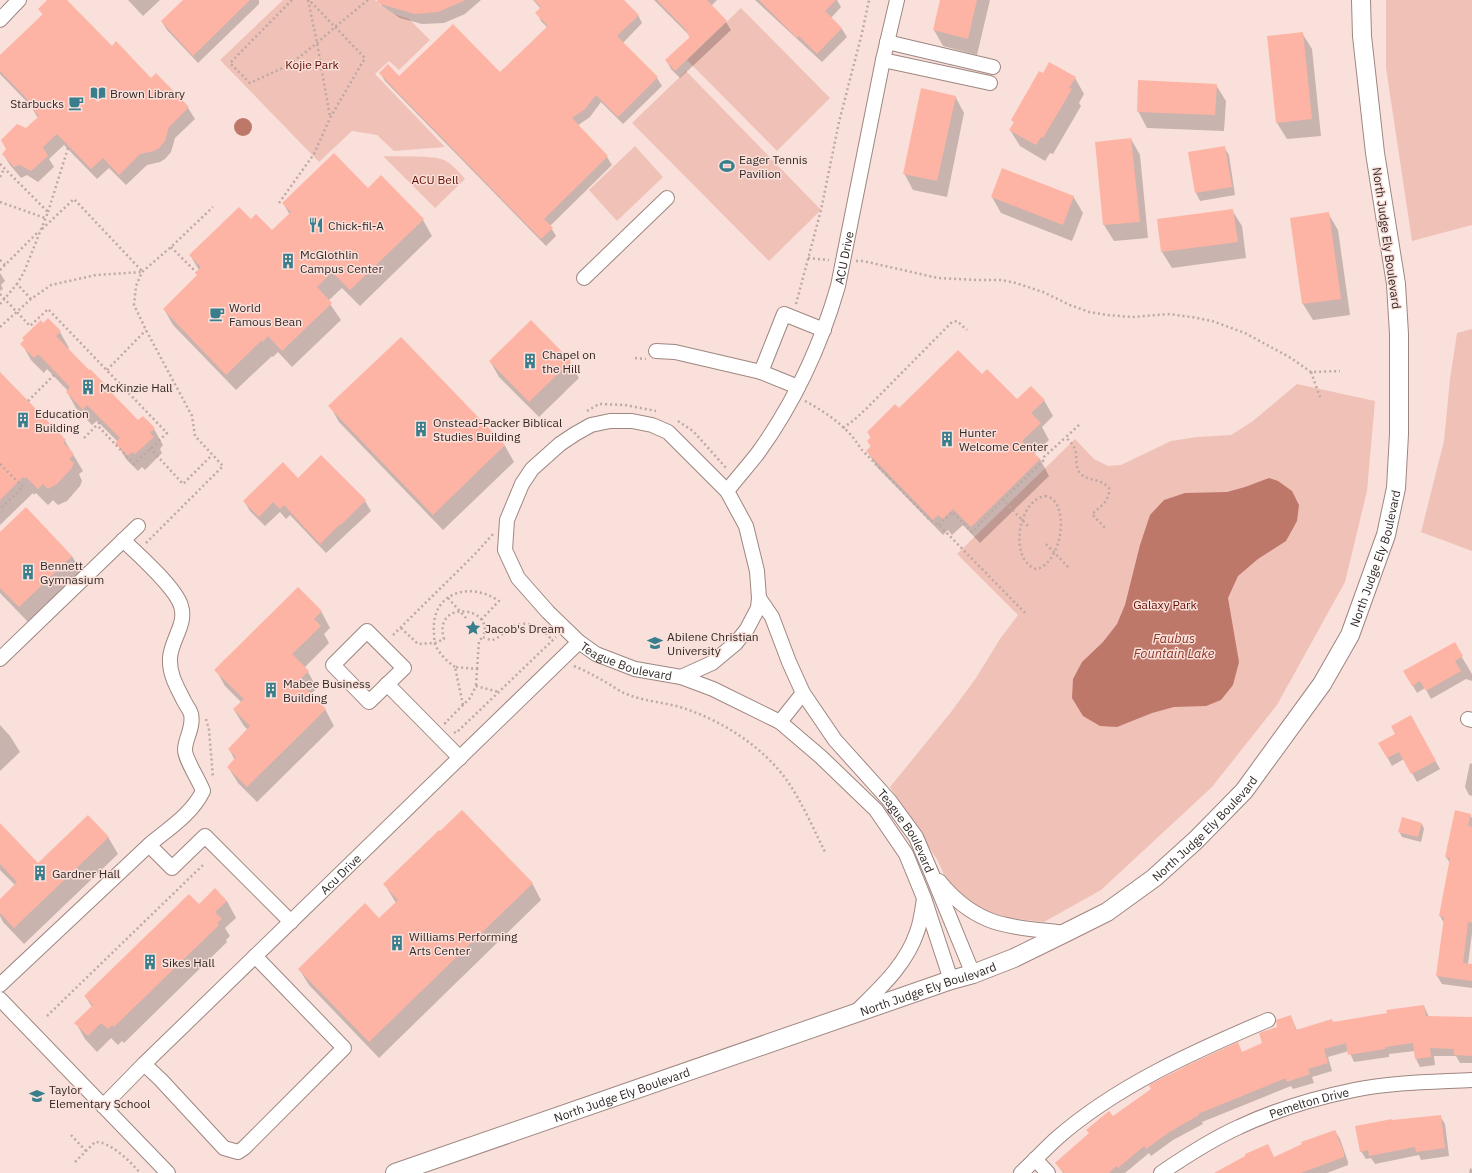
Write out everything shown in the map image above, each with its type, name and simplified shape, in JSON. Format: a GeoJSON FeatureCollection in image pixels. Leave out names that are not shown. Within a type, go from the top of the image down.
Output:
{"type":"FeatureCollection","features":[{"type":"Feature","properties":{"kind":"main road","name":"North Judge Ely Boulevard"},"geometry":{"type":"LineString","coordinates":[[395,1173],[855,1013],[951,980],[973,974],[1014,958],[1107,912],[1154,878],[1196,840],[1244,791],[1322,684],[1350,634],[1386,535],[1396,488],[1399,434],[1399,334],[1396,284],[1375,153],[1362,36],[1362,0]]}},
{"type":"Feature","properties":{"kind":"street"},"geometry":{"type":"LineString","coordinates":[[0,20],[19,0]]}},
{"type":"Feature","properties":{"kind":"street","name":"ACU Drive"},"geometry":{"type":"LineString","coordinates":[[727,491],[758,453],[795,391],[824,330],[838,286],[883,60],[897,0]]}},
{"type":"Feature","properties":{"kind":"street"},"geometry":{"type":"LineString","coordinates":[[888,42],[993,67]]}},
{"type":"Feature","properties":{"kind":"street"},"geometry":{"type":"LineString","coordinates":[[883,60],[990,83]]}},
{"type":"Feature","properties":{"kind":"street"},"geometry":{"type":"LineString","coordinates":[[584,278],[667,198]]}},
{"type":"Feature","properties":{"kind":"street"},"geometry":{"type":"LineString","coordinates":[[762,372],[784,314],[824,330]]}},
{"type":"Feature","properties":{"kind":"street"},"geometry":{"type":"LineString","coordinates":[[652,355],[675,352],[762,372],[795,391]]}},
{"type":"Feature","properties":{"kind":"street","name":"Teague Boulevard"},"geometry":{"type":"LineString","coordinates":[[680,677],[712,662],[736,643],[747,629],[758,608],[759,598],[757,571],[746,526],[727,491],[668,432],[652,425],[632,421],[610,420],[591,425],[560,444],[532,469],[522,484],[507,520],[505,550],[518,578],[548,612],[579,642],[596,654],[635,669],[680,677],[713,689],[780,722],[821,757],[876,810],[906,854],[924,898],[951,980]]}},
{"type":"Feature","properties":{"kind":"street"},"geometry":{"type":"LineString","coordinates":[[0,659],[138,526]]}},
{"type":"Feature","properties":{"kind":"street"},"geometry":{"type":"LineString","coordinates":[[0,985],[149,845],[178,821],[198,801],[203,791],[199,781],[192,771],[184,750],[192,725],[191,713],[171,674],[170,657],[173,644],[182,621],[182,606],[174,592],[124,540]]}},
{"type":"Feature","properties":{"kind":"street","name":"Teague Boulevard"},"geometry":{"type":"LineString","coordinates":[[759,598],[772,618],[788,662],[803,693],[835,740],[889,800],[916,838],[932,872],[973,974]]}},
{"type":"Feature","properties":{"kind":"street"},"geometry":{"type":"LineString","coordinates":[[367,631],[404,668],[387,684],[369,702],[333,665],[367,631]]}},
{"type":"Feature","properties":{"kind":"street","name":"Acu Drive"},"geometry":{"type":"LineString","coordinates":[[103,1106],[144,1064],[579,642]]}},
{"type":"Feature","properties":{"kind":"street"},"geometry":{"type":"LineString","coordinates":[[387,684],[460,758]]}},
{"type":"Feature","properties":{"kind":"street"},"geometry":{"type":"LineString","coordinates":[[780,722],[803,693]]}},
{"type":"Feature","properties":{"kind":"street"},"geometry":{"type":"LineString","coordinates":[[149,845],[172,868],[205,836],[291,922]]}},
{"type":"Feature","properties":{"kind":"street"},"geometry":{"type":"LineString","coordinates":[[932,872],[947,892],[963,906],[987,920],[1012,926],[1065,933]]}},
{"type":"Feature","properties":{"kind":"street"},"geometry":{"type":"LineString","coordinates":[[855,1013],[892,975],[908,954],[917,932],[924,898]]}},
{"type":"Feature","properties":{"kind":"street"},"geometry":{"type":"LineString","coordinates":[[144,1064],[161,1080],[224,1148],[238,1152],[244,1148],[344,1048],[255,956]]}},
{"type":"Feature","properties":{"kind":"street"},"geometry":{"type":"LineString","coordinates":[[0,999],[168,1173]]}},
{"type":"Feature","properties":{"kind":"street"},"geometry":{"type":"LineString","coordinates":[[1021,1173],[1056,1139],[1104,1102],[1151,1074],[1206,1046],[1268,1020]]}},
{"type":"Feature","properties":{"kind":"street","name":"Pemelton Drive"},"geometry":{"type":"LineString","coordinates":[[1161,1173],[1185,1157],[1239,1127],[1297,1105],[1355,1090],[1416,1082],[1472,1080]]}},
{"type":"Feature","properties":{"kind":"street"},"geometry":{"type":"LineString","coordinates":[[1035,1159],[1048,1173]]}},
{"type":"Feature","properties":{"kind":"path"},"geometry":{"type":"LineString","coordinates":[[292,0],[230,63],[250,84],[289,65],[368,0]]}},
{"type":"Feature","properties":{"kind":"path"},"geometry":{"type":"LineString","coordinates":[[308,0],[330,118]]}},
{"type":"Feature","properties":{"kind":"path"},"geometry":{"type":"LineString","coordinates":[[279,203],[314,154],[330,118],[365,58],[308,0]]}},
{"type":"Feature","properties":{"kind":"path"},"geometry":{"type":"LineString","coordinates":[[796,304],[821,210],[837,130],[870,0]]}},
{"type":"Feature","properties":{"kind":"path"},"geometry":{"type":"LineString","coordinates":[[0,304],[17,284],[24,272],[48,212],[68,148]]}},
{"type":"Feature","properties":{"kind":"path"},"geometry":{"type":"LineString","coordinates":[[0,164],[48,212]]}},
{"type":"Feature","properties":{"kind":"path"},"geometry":{"type":"LineString","coordinates":[[0,169],[4,168]]}},
{"type":"Feature","properties":{"kind":"path"},"geometry":{"type":"LineString","coordinates":[[0,177],[4,168]]}},
{"type":"Feature","properties":{"kind":"path"},"geometry":{"type":"LineString","coordinates":[[0,270],[74,199],[142,272]]}},
{"type":"Feature","properties":{"kind":"path"},"geometry":{"type":"LineString","coordinates":[[0,202],[45,218]]}},
{"type":"Feature","properties":{"kind":"path"},"geometry":{"type":"LineString","coordinates":[[213,207],[142,272],[136,286],[134,305],[192,416],[196,436],[218,462]]}},
{"type":"Feature","properties":{"kind":"path"},"geometry":{"type":"LineString","coordinates":[[171,247],[196,272]]}},
{"type":"Feature","properties":{"kind":"path"},"geometry":{"type":"LineString","coordinates":[[808,258],[863,261],[938,278],[1001,280],[1016,283],[1043,292],[1077,307],[1107,315],[1132,317],[1170,314],[1204,320],[1245,333],[1291,358],[1311,372],[1320,397]]}},
{"type":"Feature","properties":{"kind":"path"},"geometry":{"type":"LineString","coordinates":[[0,260],[5,265]]}},
{"type":"Feature","properties":{"kind":"path"},"geometry":{"type":"LineString","coordinates":[[0,327],[31,299],[51,285],[96,275],[142,272]]}},
{"type":"Feature","properties":{"kind":"path"},"geometry":{"type":"LineString","coordinates":[[17,284],[31,299]]}},
{"type":"Feature","properties":{"kind":"path"},"geometry":{"type":"LineString","coordinates":[[0,294],[30,326],[48,309],[167,433],[134,464],[97,425]]}},
{"type":"Feature","properties":{"kind":"path"},"geometry":{"type":"LineString","coordinates":[[843,428],[867,408],[952,322],[957,321],[967,330]]}},
{"type":"Feature","properties":{"kind":"path"},"geometry":{"type":"LineString","coordinates":[[107,370],[146,330]]}},
{"type":"Feature","properties":{"kind":"path"},"geometry":{"type":"LineString","coordinates":[[635,358],[652,355]]}},
{"type":"Feature","properties":{"kind":"path"},"geometry":{"type":"LineString","coordinates":[[1311,372],[1340,371]]}},
{"type":"Feature","properties":{"kind":"path"},"geometry":{"type":"LineString","coordinates":[[28,401],[55,374]]}},
{"type":"Feature","properties":{"kind":"path"},"geometry":{"type":"LineString","coordinates":[[795,391],[832,417],[930,520],[939,525],[1027,615]]}},
{"type":"Feature","properties":{"kind":"path"},"geometry":{"type":"LineString","coordinates":[[586,411],[599,404],[625,404],[651,409],[662,413]]}},
{"type":"Feature","properties":{"kind":"path"},"geometry":{"type":"LineString","coordinates":[[674,418],[693,432],[728,470]]}},
{"type":"Feature","properties":{"kind":"path"},"geometry":{"type":"LineString","coordinates":[[84,438],[101,421]]}},
{"type":"Feature","properties":{"kind":"path"},"geometry":{"type":"LineString","coordinates":[[939,525],[952,512],[972,532],[1044,460],[1044,457],[1079,425]]}},
{"type":"Feature","properties":{"kind":"path"},"geometry":{"type":"LineString","coordinates":[[1066,437],[1074,446],[1077,454],[1076,464],[1080,473],[1087,478],[1104,482],[1109,488],[1110,495],[1092,514],[1106,529]]}},
{"type":"Feature","properties":{"kind":"path"},"geometry":{"type":"LineString","coordinates":[[150,448],[183,484],[212,455]]}},
{"type":"Feature","properties":{"kind":"path"},"geometry":{"type":"LineString","coordinates":[[0,464],[23,487],[0,509]]}},
{"type":"Feature","properties":{"kind":"path"},"geometry":{"type":"LineString","coordinates":[[1045,496],[1052,499],[1059,513],[1061,530],[1059,541],[1054,552],[1044,566],[1036,569],[1027,565],[1020,544],[1022,520],[1029,506],[1045,496]]}},
{"type":"Feature","properties":{"kind":"path"},"geometry":{"type":"LineString","coordinates":[[1003,500],[1028,526]]}},
{"type":"Feature","properties":{"kind":"path"},"geometry":{"type":"LineString","coordinates":[[393,635],[475,554],[497,529]]}},
{"type":"Feature","properties":{"kind":"path"},"geometry":{"type":"LineString","coordinates":[[1046,544],[1070,569]]}},
{"type":"Feature","properties":{"kind":"path"},"geometry":{"type":"LineString","coordinates":[[463,705],[455,667],[443,656],[435,643],[433,625],[438,611],[448,598],[462,591],[477,591],[487,594],[499,601],[481,620]]}},
{"type":"Feature","properties":{"kind":"path"},"geometry":{"type":"LineString","coordinates":[[448,598],[466,618]]}},
{"type":"Feature","properties":{"kind":"path"},"geometry":{"type":"LineString","coordinates":[[401,628],[418,644],[435,643],[444,639],[442,628],[446,618],[450,615],[460,611],[472,612],[481,620],[485,630],[479,641],[476,686],[470,698],[446,723],[456,733],[565,628]]}},
{"type":"Feature","properties":{"kind":"path"},"geometry":{"type":"LineString","coordinates":[[483,636],[492,640],[501,636],[513,627],[525,624],[538,627],[552,640]]}},
{"type":"Feature","properties":{"kind":"path"},"geometry":{"type":"LineString","coordinates":[[560,660],[588,672],[624,693],[680,707],[704,716],[727,728],[752,745],[777,768],[788,782],[797,796],[826,854]]}},
{"type":"Feature","properties":{"kind":"path"},"geometry":{"type":"LineString","coordinates":[[455,667],[476,669]]}},
{"type":"Feature","properties":{"kind":"path"},"geometry":{"type":"LineString","coordinates":[[476,686],[499,692]]}},
{"type":"Feature","properties":{"kind":"path"},"geometry":{"type":"LineString","coordinates":[[47,1016],[204,864]]}},
{"type":"Feature","properties":{"kind":"path"},"geometry":{"type":"LineString","coordinates":[[71,1135],[86,1151]]}},
{"type":"Feature","properties":{"kind":"path"},"geometry":{"type":"LineString","coordinates":[[74,1162],[95,1142],[106,1144],[120,1154],[140,1173]]}},
{"type":"Feature","properties":{"kind":"green space","name":"Kojie Park"},"geometry":{"type":"Polygon","coordinates":[[[283,0],[375,0],[394,14],[409,19],[430,40],[399,70],[389,61],[375,74],[445,147],[394,151],[377,135],[352,131],[319,162],[220,60],[283,0]]]}},
{"type":"Feature","properties":{"kind":"green space"},"geometry":{"type":"Polygon","coordinates":[[[1386,0],[1472,0],[1472,225],[1412,241],[1386,68],[1386,0]]]}},
{"type":"Feature","properties":{"kind":"green space","name":"Eager Tennis Pavilion"},"geometry":{"type":"Polygon","coordinates":[[[741,8],[830,98],[777,151],[687,60],[741,8]]]}},
{"type":"Feature","properties":{"kind":"green space","name":"Eager Tennis Pavilion"},"geometry":{"type":"Polygon","coordinates":[[[686,71],[821,210],[769,261],[632,123],[686,71]]]}},
{"type":"Feature","properties":{"kind":"green space"},"geometry":{"type":"Polygon","coordinates":[[[635,146],[663,177],[617,221],[589,190],[635,146]]]}},
{"type":"Feature","properties":{"kind":"green space","name":"ACU Bell"},"geometry":{"type":"Polygon","coordinates":[[[383,156],[439,158],[450,164],[465,179],[435,208],[383,156]]]}},
{"type":"Feature","properties":{"kind":"green space"},"geometry":{"type":"Polygon","coordinates":[[[1472,329],[1472,551],[1421,532],[1444,441],[1450,379],[1457,333],[1472,329]]]}},
{"type":"Feature","properties":{"kind":"green space","name":"Galaxy Park"},"geometry":{"type":"Polygon","coordinates":[[[1297,384],[1375,401],[1367,491],[1345,582],[1277,705],[1212,787],[1101,890],[1044,922],[1010,918],[980,909],[959,894],[945,877],[938,861],[890,787],[951,712],[976,678],[1000,639],[1018,615],[957,554],[1075,439],[1094,459],[1108,466],[1121,465],[1171,441],[1197,437],[1231,435],[1253,421],[1297,384]]]}},
{"type":"Feature","properties":{"kind":"water"},"geometry":{"type":"Polygon","coordinates":[[[243,118],[247,119],[251,123],[251,131],[247,135],[243,136],[239,135],[235,131],[234,127],[235,123],[239,119],[243,118]]]}},
{"type":"Feature","properties":{"kind":"water","name":"Faubus Fountain Lake"},"geometry":{"type":"Polygon","coordinates":[[[1269,478],[1278,481],[1292,491],[1299,505],[1297,521],[1286,541],[1258,559],[1238,576],[1228,598],[1239,662],[1233,685],[1221,700],[1206,706],[1174,707],[1152,713],[1117,727],[1100,726],[1083,716],[1072,698],[1073,679],[1082,662],[1103,642],[1117,624],[1125,605],[1140,545],[1150,515],[1164,500],[1185,493],[1227,492],[1269,478]]]}},
{"type":"Feature","properties":{"kind":"building","name":"Brown Library"},"geometry":{"type":"Polygon","coordinates":[[[47,0],[67,0],[112,46],[116,41],[151,78],[156,73],[189,107],[169,127],[165,141],[159,148],[154,151],[140,154],[119,175],[103,158],[91,169],[57,134],[43,147],[48,156],[31,171],[20,165],[14,167],[2,154],[6,149],[1,140],[17,124],[26,128],[39,116],[29,105],[31,103],[0,71],[0,55],[43,14],[38,9],[47,0]]]}},
{"type":"Feature","properties":{"kind":"building"},"geometry":{"type":"Polygon","coordinates":[[[183,0],[250,0],[193,56],[161,21],[183,0]]]}},
{"type":"Feature","properties":{"kind":"building"},"geometry":{"type":"Polygon","coordinates":[[[378,0],[466,0],[438,12],[415,14],[377,3],[378,0]]]}},
{"type":"Feature","properties":{"kind":"building"},"geometry":{"type":"Polygon","coordinates":[[[534,0],[624,0],[639,15],[617,36],[658,77],[618,117],[596,95],[585,109],[572,118],[608,156],[544,219],[553,228],[541,239],[379,73],[388,64],[399,76],[453,24],[500,72],[548,26],[535,13],[541,7],[534,0]]]}},
{"type":"Feature","properties":{"kind":"building"},"geometry":{"type":"Polygon","coordinates":[[[657,0],[707,0],[727,21],[675,71],[665,60],[690,37],[686,32],[687,31],[657,0]]]}},
{"type":"Feature","properties":{"kind":"building"},"geometry":{"type":"Polygon","coordinates":[[[759,0],[836,0],[825,11],[842,28],[817,54],[799,36],[797,38],[759,0]]]}},
{"type":"Feature","properties":{"kind":"building"},"geometry":{"type":"Polygon","coordinates":[[[940,0],[977,0],[968,39],[933,30],[940,0]]]}},
{"type":"Feature","properties":{"kind":"building"},"geometry":{"type":"Polygon","coordinates":[[[1303,32],[1312,119],[1276,123],[1267,36],[1303,32]]]}},
{"type":"Feature","properties":{"kind":"building"},"geometry":{"type":"Polygon","coordinates":[[[1049,62],[1076,77],[1069,88],[1072,89],[1043,138],[1041,137],[1036,145],[1009,130],[1014,122],[1011,120],[1039,71],[1043,73],[1049,62]]]}},
{"type":"Feature","properties":{"kind":"building"},"geometry":{"type":"Polygon","coordinates":[[[1138,80],[1217,84],[1215,115],[1137,112],[1138,80]]]}},
{"type":"Feature","properties":{"kind":"building"},"geometry":{"type":"Polygon","coordinates":[[[921,88],[956,96],[937,181],[903,174],[921,88]]]}},
{"type":"Feature","properties":{"kind":"building"},"geometry":{"type":"Polygon","coordinates":[[[1131,138],[1140,222],[1103,225],[1095,142],[1131,138]]]}},
{"type":"Feature","properties":{"kind":"building"},"geometry":{"type":"Polygon","coordinates":[[[1225,146],[1232,187],[1195,193],[1188,152],[1225,146]]]}},
{"type":"Feature","properties":{"kind":"building","name":"McGlothlin Campus Center"},"geometry":{"type":"Polygon","coordinates":[[[334,153],[368,188],[381,175],[424,219],[350,290],[332,272],[317,287],[332,303],[282,351],[268,336],[226,375],[163,309],[197,275],[195,273],[201,267],[189,255],[239,207],[251,219],[256,214],[272,230],[291,212],[282,203],[334,153]]]}},
{"type":"Feature","properties":{"kind":"building"},"geometry":{"type":"Polygon","coordinates":[[[1002,168],[1074,196],[1063,225],[991,197],[1002,168]]]}},
{"type":"Feature","properties":{"kind":"building"},"geometry":{"type":"Polygon","coordinates":[[[1233,209],[1238,242],[1161,252],[1157,219],[1233,209]]]}},
{"type":"Feature","properties":{"kind":"building"},"geometry":{"type":"Polygon","coordinates":[[[1329,212],[1341,299],[1302,304],[1290,218],[1329,212]]]}},
{"type":"Feature","properties":{"kind":"building","name":"McKinzie Hall"},"geometry":{"type":"Polygon","coordinates":[[[48,318],[61,331],[56,336],[89,370],[90,369],[107,386],[106,387],[138,420],[143,416],[155,428],[150,433],[154,437],[135,454],[132,452],[128,456],[115,443],[120,438],[87,405],[83,410],[66,392],[70,387],[38,354],[34,358],[20,344],[24,340],[22,338],[41,320],[43,323],[48,318]]]}},
{"type":"Feature","properties":{"kind":"building","name":"Chapel on the Hill"},"geometry":{"type":"Polygon","coordinates":[[[531,320],[571,361],[529,402],[489,361],[531,320]]]}},
{"type":"Feature","properties":{"kind":"building","name":"Onstead-Packer Biblical Studies Building"},"geometry":{"type":"Polygon","coordinates":[[[401,337],[505,445],[433,515],[328,406],[401,337]]]}},
{"type":"Feature","properties":{"kind":"building","name":"Hunter Welcome Center"},"geometry":{"type":"Polygon","coordinates":[[[958,350],[982,374],[987,369],[1017,399],[1031,386],[1045,400],[1031,413],[1041,423],[1022,441],[1040,459],[971,527],[953,509],[943,519],[938,515],[933,520],[866,451],[871,446],[867,441],[871,437],[867,432],[895,404],[899,408],[958,350]]]}},
{"type":"Feature","properties":{"kind":"building","name":"Education Building"},"geometry":{"type":"Polygon","coordinates":[[[0,372],[66,440],[63,442],[74,454],[69,459],[74,463],[71,469],[57,484],[48,489],[43,484],[38,489],[26,477],[24,479],[23,477],[0,500],[0,372]]]}},
{"type":"Feature","properties":{"kind":"building"},"geometry":{"type":"Polygon","coordinates":[[[321,455],[366,500],[320,544],[284,505],[280,509],[273,502],[259,517],[243,501],[283,462],[298,478],[321,455]]]}},
{"type":"Feature","properties":{"kind":"building","name":"Bennett Gymnasium"},"geometry":{"type":"Polygon","coordinates":[[[26,507],[72,556],[19,607],[0,588],[0,532],[26,507]]]}},
{"type":"Feature","properties":{"kind":"building","name":"Mabee Business Building"},"geometry":{"type":"Polygon","coordinates":[[[298,587],[322,611],[314,619],[321,626],[292,654],[309,671],[298,681],[326,709],[247,787],[227,767],[236,757],[228,749],[250,726],[233,709],[244,699],[214,670],[298,587]]]}},
{"type":"Feature","properties":{"kind":"building"},"geometry":{"type":"Polygon","coordinates":[[[1455,642],[1463,656],[1455,661],[1461,671],[1426,691],[1420,681],[1412,686],[1403,671],[1455,642]]]}},
{"type":"Feature","properties":{"kind":"building"},"geometry":{"type":"Polygon","coordinates":[[[1411,715],[1436,761],[1411,774],[1399,752],[1387,758],[1378,743],[1395,734],[1391,726],[1411,715]]]}},
{"type":"Feature","properties":{"kind":"building","name":"Williams Performing Arts Center"},"geometry":{"type":"Polygon","coordinates":[[[462,810],[533,883],[369,1042],[298,969],[365,903],[379,918],[398,900],[383,884],[462,810]]]}},
{"type":"Feature","properties":{"kind":"building"},"geometry":{"type":"Polygon","coordinates":[[[1455,810],[1471,814],[1468,826],[1472,827],[1472,923],[1468,922],[1463,963],[1472,964],[1472,981],[1436,976],[1444,917],[1439,916],[1450,858],[1445,857],[1455,810]]]}},
{"type":"Feature","properties":{"kind":"building","name":"Gardner Hall"},"geometry":{"type":"Polygon","coordinates":[[[88,815],[109,837],[14,928],[0,913],[0,899],[17,882],[0,864],[0,823],[38,863],[88,815]]]}},
{"type":"Feature","properties":{"kind":"building"},"geometry":{"type":"Polygon","coordinates":[[[1402,817],[1422,823],[1418,837],[1398,832],[1402,817]]]}},
{"type":"Feature","properties":{"kind":"building","name":"Sikes Hall"},"geometry":{"type":"Polygon","coordinates":[[[215,888],[227,901],[215,912],[222,919],[217,923],[219,925],[114,1027],[112,1025],[108,1029],[101,1023],[88,1036],[74,1023],[93,1005],[84,996],[189,894],[199,904],[215,888]]]}},
{"type":"Feature","properties":{"kind":"building"},"geometry":{"type":"Polygon","coordinates":[[[1424,1005],[1426,1016],[1472,1017],[1472,1056],[1454,1055],[1454,1049],[1430,1048],[1431,1057],[1415,1059],[1413,1043],[1348,1055],[1346,1043],[1324,1049],[1328,1063],[1308,1069],[1310,1074],[1287,1082],[1286,1078],[1198,1114],[1199,1115],[1168,1133],[1146,1149],[1144,1146],[1118,1168],[1116,1166],[1109,1173],[1064,1173],[1055,1163],[1089,1133],[1086,1130],[1109,1111],[1113,1116],[1151,1089],[1149,1085],[1238,1042],[1242,1052],[1262,1043],[1259,1033],[1277,1027],[1276,1020],[1291,1015],[1296,1030],[1332,1019],[1333,1022],[1387,1013],[1386,1010],[1424,1005]]]}},
{"type":"Feature","properties":{"kind":"building"},"geometry":{"type":"Polygon","coordinates":[[[1441,1115],[1445,1148],[1416,1152],[1415,1147],[1369,1156],[1368,1150],[1360,1152],[1355,1126],[1392,1119],[1441,1115]]]}},
{"type":"Feature","properties":{"kind":"building"},"geometry":{"type":"Polygon","coordinates":[[[1335,1130],[1344,1153],[1344,1157],[1301,1173],[1214,1173],[1245,1156],[1245,1154],[1268,1144],[1274,1157],[1302,1144],[1301,1142],[1335,1130]]]}},
{"type":"Feature","properties":{"kind":"place","name":"Brown Library"},"geometry":{"type":"Point","coordinates":[98,93]}},
{"type":"Feature","properties":{"kind":"place","name":"Starbucks"},"geometry":{"type":"Point","coordinates":[76,103]}},
{"type":"Feature","properties":{"kind":"place","name":"Eager Tennis Pavilion"},"geometry":{"type":"Point","coordinates":[727,166]}},
{"type":"Feature","properties":{"kind":"place","name":"Chick-fil-A"},"geometry":{"type":"Point","coordinates":[316,225]}},
{"type":"Feature","properties":{"kind":"place","name":"McGlothlin Campus Center"},"geometry":{"type":"Point","coordinates":[288,261]}},
{"type":"Feature","properties":{"kind":"place","name":"World Famous Bean"},"geometry":{"type":"Point","coordinates":[217,314]}},
{"type":"Feature","properties":{"kind":"place","name":"Chapel on the Hill"},"geometry":{"type":"Point","coordinates":[530,361]}},
{"type":"Feature","properties":{"kind":"place","name":"McKinzie Hall"},"geometry":{"type":"Point","coordinates":[88,387]}},
{"type":"Feature","properties":{"kind":"place","name":"Education Building"},"geometry":{"type":"Point","coordinates":[23,420]}},
{"type":"Feature","properties":{"kind":"place","name":"Onstead-Packer Biblical Studies Building"},"geometry":{"type":"Point","coordinates":[421,429]}},
{"type":"Feature","properties":{"kind":"place","name":"Hunter Welcome Center"},"geometry":{"type":"Point","coordinates":[947,439]}},
{"type":"Feature","properties":{"kind":"place","name":"Bennett Gymnasium"},"geometry":{"type":"Point","coordinates":[28,572]}},
{"type":"Feature","properties":{"kind":"place","name":"Jacob's Dream"},"geometry":{"type":"Point","coordinates":[473,628]}},
{"type":"Feature","properties":{"kind":"place","name":"Abilene Christian University"},"geometry":{"type":"Point","coordinates":[655,643]}},
{"type":"Feature","properties":{"kind":"place","name":"Mabee Business Building"},"geometry":{"type":"Point","coordinates":[271,690]}},
{"type":"Feature","properties":{"kind":"place","name":"Gardner Hall"},"geometry":{"type":"Point","coordinates":[40,873]}},
{"type":"Feature","properties":{"kind":"place","name":"Williams Performing Arts Center"},"geometry":{"type":"Point","coordinates":[397,943]}},
{"type":"Feature","properties":{"kind":"place","name":"Sikes Hall"},"geometry":{"type":"Point","coordinates":[150,962]}},
{"type":"Feature","properties":{"kind":"place","name":"Taylor Elementary School"},"geometry":{"type":"Point","coordinates":[37,1096]}}]}
